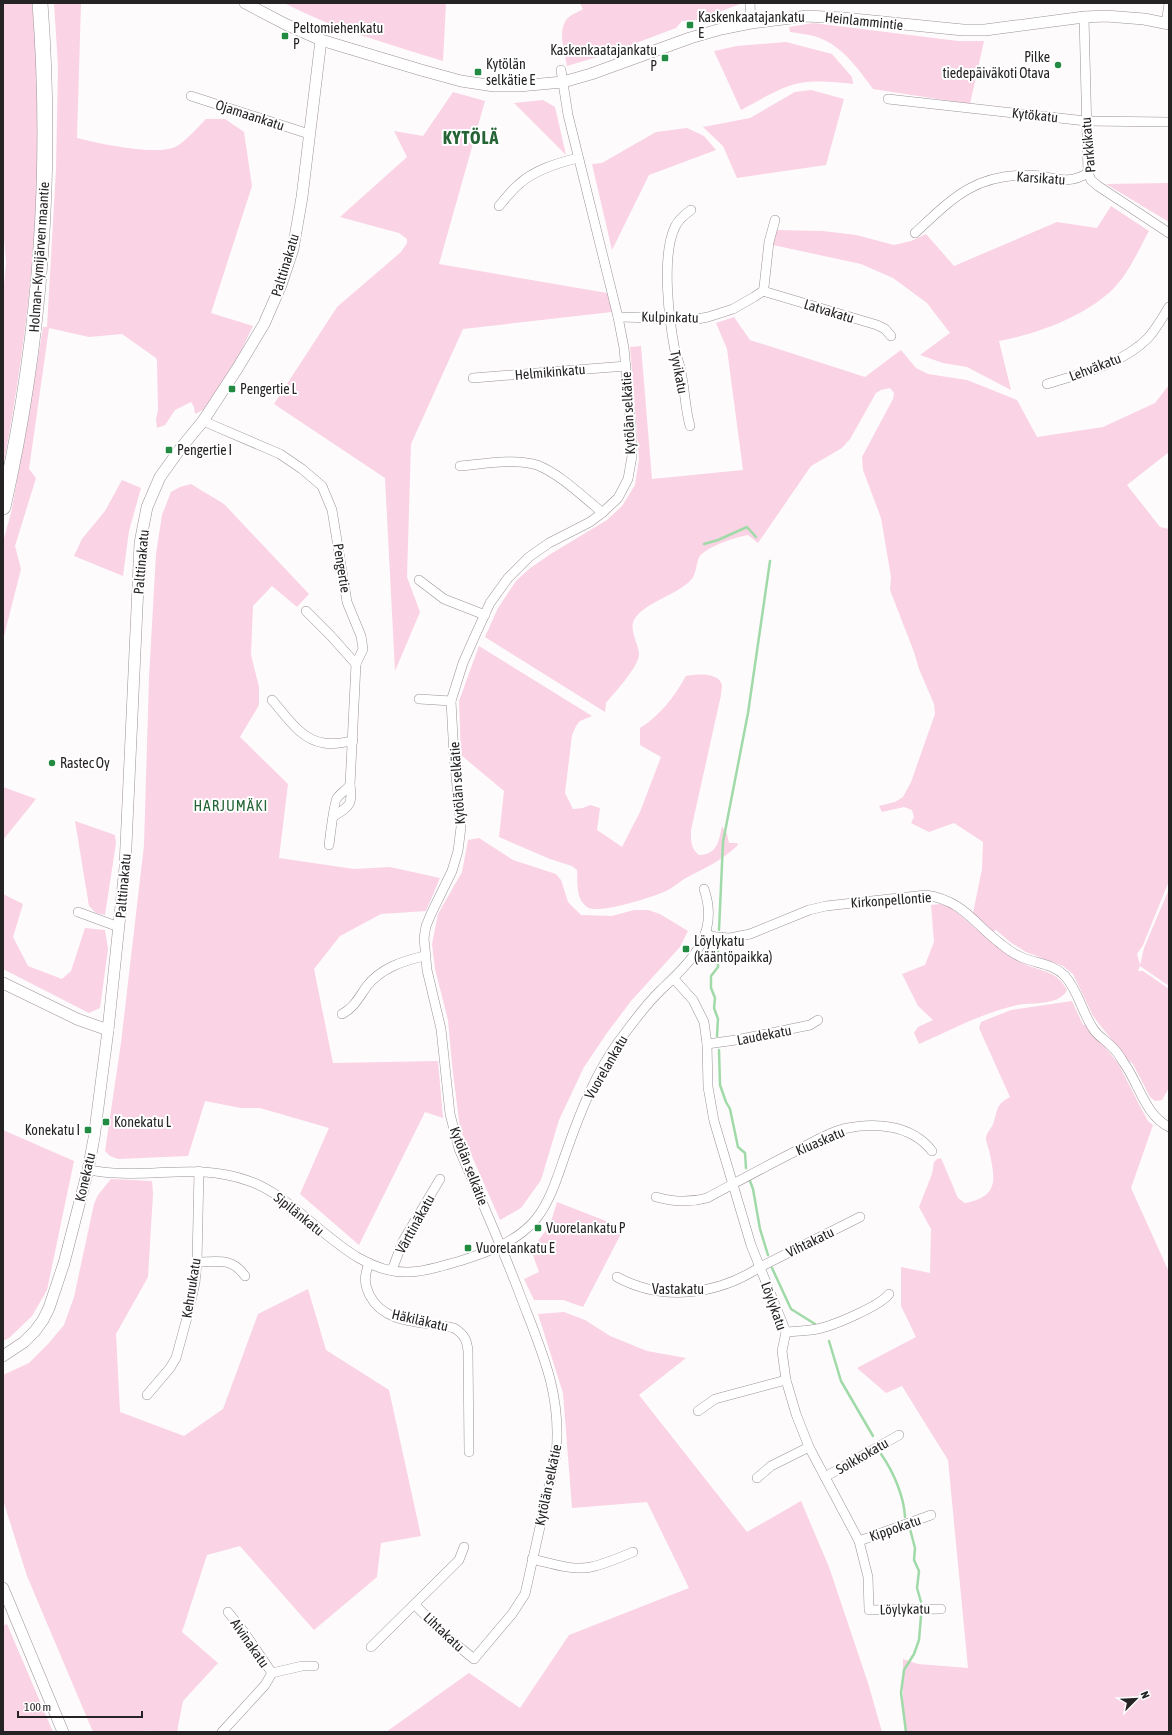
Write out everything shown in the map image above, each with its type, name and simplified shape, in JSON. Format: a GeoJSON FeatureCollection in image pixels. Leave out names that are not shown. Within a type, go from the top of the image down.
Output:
{"type":"FeatureCollection","features":[{"type":"Feature","properties":{"kind":"highway","name":"Holman–Kymijärven maantie"},"geometry":{"type":"LineString","coordinates":[[3,507],[21,421],[30,364],[37,309],[42,250],[46,136],[40,3]]}},
{"type":"Feature","properties":{"kind":"street","name":"Heinlammintie"},"geometry":{"type":"LineString","coordinates":[[245,3],[285,24],[321,40],[461,81],[494,86],[519,86],[563,82],[591,74],[690,38],[721,29],[751,23],[807,16],[843,18],[963,30],[985,30],[1084,17],[1124,17],[1168,24]]}},
{"type":"Feature","properties":{"kind":"street"},"geometry":{"type":"LineString","coordinates":[[750,3],[751,23]]}},
{"type":"Feature","properties":{"kind":"street"},"geometry":{"type":"LineString","coordinates":[[1168,24],[1169,3]]}},
{"type":"Feature","properties":{"kind":"street","name":"Parkkikatu"},"geometry":{"type":"LineString","coordinates":[[1084,17],[1088,173],[1098,186],[1169,233]]}},
{"type":"Feature","properties":{"kind":"street","name":"Palttinakatu"},"geometry":{"type":"LineString","coordinates":[[108,1030],[125,867],[140,543],[147,507],[160,477],[180,448],[203,421],[237,369],[264,324],[281,286],[293,249],[302,197],[321,40]]}},
{"type":"Feature","properties":{"kind":"street","name":"Kytölän selkätie"},"geometry":{"type":"LineString","coordinates":[[474,1659],[519,1604],[528,1582],[556,1455],[558,1436],[554,1393],[546,1362],[501,1246],[459,1149],[453,1131],[441,1029],[424,956],[426,926],[452,871],[458,851],[461,827],[454,756],[451,701],[462,663],[484,615],[490,603],[508,578],[529,557],[549,543],[590,522],[618,498],[628,479],[632,456],[624,348],[618,317],[568,115],[561,70]]}},
{"type":"Feature","properties":{"kind":"street","name":"Ojamaankatu"},"geometry":{"type":"LineString","coordinates":[[191,96],[309,134]]}},
{"type":"Feature","properties":{"kind":"street","name":"Kytökatu"},"geometry":{"type":"LineString","coordinates":[[888,99],[1086,121],[1169,122]]}},
{"type":"Feature","properties":{"kind":"street"},"geometry":{"type":"LineString","coordinates":[[499,206],[518,185],[536,172],[578,158]]}},
{"type":"Feature","properties":{"kind":"street","name":"Karsikatu"},"geometry":{"type":"LineString","coordinates":[[916,234],[954,198],[968,188],[987,180],[1007,176],[1030,175],[1071,181],[1079,179],[1088,173]]}},
{"type":"Feature","properties":{"kind":"street","name":"Tyvikatu"},"geometry":{"type":"LineString","coordinates":[[690,426],[685,409],[681,372],[669,318],[667,257],[674,228],[680,219],[691,210]]}},
{"type":"Feature","properties":{"kind":"street"},"geometry":{"type":"LineString","coordinates":[[763,292],[766,279],[769,242],[775,220]]}},
{"type":"Feature","properties":{"kind":"street","name":"Kulpinkatu"},"geometry":{"type":"LineString","coordinates":[[618,317],[697,319],[720,314],[763,292]]}},
{"type":"Feature","properties":{"kind":"street","name":"Latvakatu"},"geometry":{"type":"LineString","coordinates":[[763,292],[877,325],[885,329],[891,336]]}},
{"type":"Feature","properties":{"kind":"street","name":"Lehväkatu"},"geometry":{"type":"LineString","coordinates":[[1047,384],[1101,368],[1127,354],[1148,338],[1169,307]]}},
{"type":"Feature","properties":{"kind":"street","name":"Helmikinkatu"},"geometry":{"type":"LineString","coordinates":[[473,378],[626,366]]}},
{"type":"Feature","properties":{"kind":"street","name":"Pengertie"},"geometry":{"type":"LineString","coordinates":[[203,421],[280,454],[302,469],[322,486],[332,510],[347,602],[361,636],[363,650],[356,664],[350,785],[352,798],[349,805],[334,816]]}},
{"type":"Feature","properties":{"kind":"street"},"geometry":{"type":"LineString","coordinates":[[460,466],[518,462],[537,466],[552,474],[602,513]]}},
{"type":"Feature","properties":{"kind":"street"},"geometry":{"type":"LineString","coordinates":[[419,580],[444,599],[484,615]]}},
{"type":"Feature","properties":{"kind":"street"},"geometry":{"type":"LineString","coordinates":[[306,612],[332,636],[356,664]]}},
{"type":"Feature","properties":{"kind":"street"},"geometry":{"type":"LineString","coordinates":[[419,699],[451,701]]}},
{"type":"Feature","properties":{"kind":"street"},"geometry":{"type":"LineString","coordinates":[[272,700],[298,731],[313,741],[326,744],[353,741]]}},
{"type":"Feature","properties":{"kind":"street"},"geometry":{"type":"LineString","coordinates":[[329,845],[334,816],[334,803],[350,785]]}},
{"type":"Feature","properties":{"kind":"street","name":"Vuorelankatu"},"geometry":{"type":"LineString","coordinates":[[501,1246],[526,1229],[542,1210],[550,1196],[581,1111],[602,1068],[614,1049],[646,1007],[674,979],[698,949],[705,934],[710,912],[704,889]]}},
{"type":"Feature","properties":{"kind":"street","name":"Kirkonpellontie"},"geometry":{"type":"LineString","coordinates":[[705,934],[723,938],[750,934],[809,910],[826,906],[926,895],[941,898],[961,909],[984,931],[1012,952],[1022,957],[1054,967],[1071,983],[1094,1030],[1113,1048],[1126,1065],[1154,1116],[1169,1127]]}},
{"type":"Feature","properties":{"kind":"street"},"geometry":{"type":"LineString","coordinates":[[78,912],[119,927]]}},
{"type":"Feature","properties":{"kind":"street"},"geometry":{"type":"LineString","coordinates":[[342,1014],[350,1010],[367,985],[382,971],[406,960],[424,956]]}},
{"type":"Feature","properties":{"kind":"street","name":"Löylykatu"},"geometry":{"type":"LineString","coordinates":[[674,979],[688,993],[699,1010],[704,1022],[708,1044],[707,1070],[710,1103],[732,1184],[760,1267],[786,1332],[782,1351],[786,1380],[796,1414],[809,1447],[859,1541],[868,1577],[869,1610],[940,1609]]}},
{"type":"Feature","properties":{"kind":"street"},"geometry":{"type":"LineString","coordinates":[[3,983],[77,1019],[108,1030]]}},
{"type":"Feature","properties":{"kind":"street","name":"Laudekatu"},"geometry":{"type":"LineString","coordinates":[[708,1044],[810,1025],[818,1020]]}},
{"type":"Feature","properties":{"kind":"street","name":"Konekatu"},"geometry":{"type":"LineString","coordinates":[[6,1353],[35,1331],[43,1320],[49,1308],[64,1263],[88,1170],[94,1138],[108,1030]]}},
{"type":"Feature","properties":{"kind":"street","name":"Kiuaskatu"},"geometry":{"type":"LineString","coordinates":[[656,1197],[678,1202],[698,1201],[707,1198],[832,1133],[850,1128],[878,1125],[894,1127],[920,1138],[932,1151]]}},
{"type":"Feature","properties":{"kind":"street","name":"Sipilänkatu"},"geometry":{"type":"LineString","coordinates":[[88,1170],[116,1174],[199,1171],[223,1173],[250,1181],[275,1193],[341,1247],[369,1263],[408,1273],[470,1258],[501,1246]]}},
{"type":"Feature","properties":{"kind":"street","name":"Kehruukatu"},"geometry":{"type":"LineString","coordinates":[[147,1394],[170,1368],[176,1358],[192,1298],[197,1262],[199,1171]]}},
{"type":"Feature","properties":{"kind":"street","name":"Värttinäkatu"},"geometry":{"type":"LineString","coordinates":[[392,1270],[403,1241],[440,1179]]}},
{"type":"Feature","properties":{"kind":"street","name":"Vihtakatu"},"geometry":{"type":"LineString","coordinates":[[760,1267],[860,1217]]}},
{"type":"Feature","properties":{"kind":"street"},"geometry":{"type":"LineString","coordinates":[[197,1262],[230,1262],[239,1267],[245,1276]]}},
{"type":"Feature","properties":{"kind":"street","name":"Häkiläkatu"},"geometry":{"type":"LineString","coordinates":[[369,1263],[365,1275],[365,1283],[374,1303],[383,1312],[404,1320],[454,1328],[465,1336],[468,1350],[469,1452]]}},
{"type":"Feature","properties":{"kind":"street","name":"Vastakatu"},"geometry":{"type":"LineString","coordinates":[[617,1277],[649,1290],[666,1292],[702,1291],[722,1286],[750,1274],[760,1267]]}},
{"type":"Feature","properties":{"kind":"street"},"geometry":{"type":"LineString","coordinates":[[786,1332],[808,1331],[826,1327],[880,1302],[889,1294]]}},
{"type":"Feature","properties":{"kind":"street"},"geometry":{"type":"LineString","coordinates":[[698,1411],[715,1399],[786,1380]]}},
{"type":"Feature","properties":{"kind":"street","name":"Soikkokatu"},"geometry":{"type":"LineString","coordinates":[[826,1477],[899,1435]]}},
{"type":"Feature","properties":{"kind":"street"},"geometry":{"type":"LineString","coordinates":[[757,1478],[771,1466],[809,1447]]}},
{"type":"Feature","properties":{"kind":"street","name":"Kippokatu"},"geometry":{"type":"LineString","coordinates":[[859,1541],[931,1515]]}},
{"type":"Feature","properties":{"kind":"street","name":"Lihtakatu"},"geometry":{"type":"LineString","coordinates":[[371,1647],[459,1560],[464,1547]]}},
{"type":"Feature","properties":{"kind":"street"},"geometry":{"type":"LineString","coordinates":[[532,1559],[577,1568],[590,1568],[605,1564],[633,1552]]}},
{"type":"Feature","properties":{"kind":"street"},"geometry":{"type":"LineString","coordinates":[[3,1588],[63,1732]]}},
{"type":"Feature","properties":{"kind":"street","name":"Lihtakatu"},"geometry":{"type":"LineString","coordinates":[[415,1605],[448,1638],[474,1659]]}},
{"type":"Feature","properties":{"kind":"street","name":"Aivinakatu"},"geometry":{"type":"LineString","coordinates":[[228,1612],[272,1673]]}},
{"type":"Feature","properties":{"kind":"street","name":"Aivinakatu"},"geometry":{"type":"LineString","coordinates":[[222,1732],[265,1685],[272,1673],[302,1666],[314,1666]]}},
{"type":"Feature","properties":{"kind":"shaded area"},"geometry":{"type":"Polygon","coordinates":[[[3,3],[32,3],[38,119],[34,236],[29,294],[22,352],[3,467],[3,296],[6,262],[3,228],[3,3]]]}},
{"type":"Feature","properties":{"kind":"shaded area"},"geometry":{"type":"Polygon","coordinates":[[[54,3],[81,3],[77,138],[128,148],[157,150],[168,149],[181,144],[206,119],[225,119],[244,132],[252,186],[211,313],[253,326],[240,353],[205,409],[195,414],[194,407],[191,402],[175,410],[165,425],[157,428],[157,361],[163,377],[156,358],[122,334],[89,337],[49,328],[29,469],[36,478],[15,546],[21,569],[3,640],[3,542],[11,513],[43,327],[47,327],[56,170],[58,66],[54,3]]]}},
{"type":"Feature","properties":{"kind":"shaded area"},"geometry":{"type":"Polygon","coordinates":[[[284,3],[446,3],[443,61],[322,21],[284,3]]]}},
{"type":"Feature","properties":{"kind":"shaded area"},"geometry":{"type":"Polygon","coordinates":[[[580,3],[743,3],[697,20],[682,21],[676,28],[607,54],[567,66],[562,42],[562,30],[568,18],[583,9],[580,3]]]}},
{"type":"Feature","properties":{"kind":"shaded area"},"geometry":{"type":"Polygon","coordinates":[[[813,23],[958,41],[984,41],[970,104],[873,89],[848,57],[840,50],[824,40],[814,36],[790,32],[789,27],[813,23]]]}},
{"type":"Feature","properties":{"kind":"shaded area"},"geometry":{"type":"Polygon","coordinates":[[[786,42],[832,54],[852,77],[853,84],[820,81],[800,83],[777,91],[741,110],[714,51],[737,46],[786,42]]]}},
{"type":"Feature","properties":{"kind":"shaded area"},"geometry":{"type":"Polygon","coordinates":[[[811,90],[844,99],[826,165],[737,178],[723,146],[703,127],[750,118],[795,92],[811,90]]]}},
{"type":"Feature","properties":{"kind":"shaded area"},"geometry":{"type":"Polygon","coordinates":[[[453,92],[485,101],[439,264],[607,293],[612,312],[463,329],[411,444],[407,577],[420,612],[395,671],[385,478],[274,404],[337,307],[401,252],[407,243],[407,239],[399,233],[340,217],[407,157],[394,131],[423,136],[453,92]]]}},
{"type":"Feature","properties":{"kind":"shaded area"},"geometry":{"type":"Polygon","coordinates":[[[543,100],[555,107],[566,155],[514,103],[543,100]]]}},
{"type":"Feature","properties":{"kind":"shaded area"},"geometry":{"type":"Polygon","coordinates":[[[687,128],[704,136],[716,150],[649,175],[612,250],[592,164],[602,163],[656,132],[687,128]]]}},
{"type":"Feature","properties":{"kind":"shaded area"},"geometry":{"type":"Polygon","coordinates":[[[1169,183],[1169,222],[1106,184],[1169,183]]]}},
{"type":"Feature","properties":{"kind":"shaded area"},"geometry":{"type":"Polygon","coordinates":[[[1111,206],[1149,231],[1137,255],[1123,278],[1099,301],[1073,317],[1044,329],[999,341],[1011,390],[967,367],[943,363],[920,355],[950,333],[927,303],[893,278],[861,264],[773,245],[775,230],[823,231],[856,235],[894,245],[911,241],[926,234],[954,266],[1057,222],[1097,228],[1111,206]]]}},
{"type":"Feature","properties":{"kind":"shaded area"},"geometry":{"type":"Polygon","coordinates":[[[734,317],[750,340],[865,377],[901,350],[916,368],[928,374],[967,380],[1017,400],[1037,437],[1103,427],[1155,403],[1169,385],[1169,452],[1127,485],[1160,527],[1169,529],[1169,881],[1143,945],[1137,954],[1140,965],[1144,948],[1169,889],[1169,986],[1140,966],[1138,971],[1143,971],[1169,989],[1169,1088],[1162,1100],[1155,1101],[1150,1097],[1133,1064],[1125,1057],[1093,1016],[1073,974],[1063,966],[1026,952],[1010,942],[996,930],[993,932],[973,913],[982,869],[983,842],[954,823],[929,832],[911,823],[914,817],[912,810],[904,807],[882,812],[879,806],[895,802],[903,797],[911,782],[935,714],[934,704],[919,669],[890,590],[891,577],[881,518],[863,470],[862,457],[893,399],[894,393],[890,388],[876,393],[850,439],[842,448],[811,466],[758,543],[748,535],[725,542],[707,550],[700,555],[695,574],[691,580],[638,614],[634,620],[633,628],[639,653],[638,658],[631,672],[606,703],[605,712],[485,637],[498,608],[516,581],[529,569],[549,555],[607,520],[622,506],[635,485],[639,459],[630,347],[641,346],[652,479],[743,470],[727,349],[716,323],[734,317]]]}},
{"type":"Feature","properties":{"kind":"shaded area"},"geometry":{"type":"Polygon","coordinates":[[[122,480],[141,488],[129,531],[123,576],[74,556],[82,539],[105,511],[122,480]]]}},
{"type":"Feature","properties":{"kind":"shaded area"},"geometry":{"type":"Polygon","coordinates":[[[191,484],[224,504],[309,594],[297,607],[272,586],[253,606],[251,655],[259,687],[259,705],[240,737],[288,784],[279,858],[354,869],[390,867],[440,878],[426,911],[381,914],[340,936],[314,969],[333,1063],[438,1061],[443,1118],[425,1112],[359,1245],[300,1194],[329,1128],[260,1108],[241,1108],[205,1101],[188,1156],[118,1159],[110,1156],[105,1151],[121,1043],[144,845],[149,678],[156,554],[162,515],[171,492],[180,487],[191,484]]]}},
{"type":"Feature","properties":{"kind":"shaded area"},"geometry":{"type":"Polygon","coordinates":[[[479,646],[592,716],[580,721],[572,735],[565,793],[573,809],[583,808],[590,805],[600,808],[597,830],[622,847],[640,812],[661,757],[640,745],[640,728],[661,711],[677,691],[686,676],[707,675],[717,678],[722,685],[721,695],[691,830],[691,840],[694,850],[699,855],[710,853],[718,842],[722,826],[727,834],[729,843],[737,843],[738,845],[719,860],[684,879],[666,891],[638,901],[613,907],[593,909],[587,907],[579,895],[577,870],[572,866],[550,859],[499,837],[504,791],[461,755],[459,701],[479,646]]]}},
{"type":"Feature","properties":{"kind":"shaded area"},"geometry":{"type":"Polygon","coordinates":[[[3,787],[36,799],[3,840],[3,787]]]}},
{"type":"Feature","properties":{"kind":"shaded area"},"geometry":{"type":"Polygon","coordinates":[[[75,821],[115,835],[116,843],[105,915],[96,913],[89,906],[75,821]]]}},
{"type":"Feature","properties":{"kind":"shaded area"},"geometry":{"type":"Polygon","coordinates":[[[479,838],[513,860],[556,874],[561,880],[568,902],[581,915],[612,916],[634,910],[648,910],[660,914],[688,931],[680,947],[631,1001],[584,1067],[559,1120],[541,1180],[521,1208],[500,1220],[460,1129],[448,1020],[435,969],[432,944],[438,914],[462,872],[468,840],[479,838]]]}},
{"type":"Feature","properties":{"kind":"shaded area"},"geometry":{"type":"Polygon","coordinates":[[[3,894],[23,904],[13,937],[28,966],[62,979],[71,971],[85,928],[105,930],[108,949],[100,1008],[89,1013],[3,969],[3,894]]]}},
{"type":"Feature","properties":{"kind":"shaded area"},"geometry":{"type":"Polygon","coordinates":[[[940,904],[949,906],[1012,957],[1022,963],[1047,972],[1058,978],[1067,990],[1058,999],[1052,1001],[1017,1005],[991,1012],[919,1044],[914,1033],[918,1027],[933,1020],[918,1006],[902,974],[925,965],[934,942],[931,905],[940,904]]]}},
{"type":"Feature","properties":{"kind":"shaded area"},"geometry":{"type":"Polygon","coordinates":[[[1072,1001],[1083,1025],[1087,1024],[1118,1063],[1148,1121],[1153,1125],[1131,1188],[1169,1272],[1169,1732],[907,1732],[903,1713],[903,1659],[918,1664],[968,1668],[948,1460],[902,1386],[886,1393],[857,1368],[916,1337],[901,1306],[901,1267],[930,1273],[931,1229],[919,1207],[932,1174],[934,1162],[941,1158],[958,1198],[965,1203],[976,1200],[990,1191],[993,1170],[986,1136],[999,1107],[1010,1097],[979,1028],[981,1022],[1011,1010],[1072,1001]]]}},
{"type":"Feature","properties":{"kind":"shaded area"},"geometry":{"type":"Polygon","coordinates":[[[3,1130],[74,1161],[47,1290],[32,1316],[9,1338],[3,1341],[3,1130]]]}},
{"type":"Feature","properties":{"kind":"shaded area"},"geometry":{"type":"Polygon","coordinates":[[[111,1179],[152,1181],[153,1194],[148,1277],[116,1334],[120,1412],[184,1436],[223,1409],[258,1314],[308,1289],[326,1350],[389,1390],[421,1536],[381,1543],[377,1577],[314,1630],[240,1546],[207,1555],[182,1632],[218,1663],[183,1701],[177,1732],[93,1732],[27,1576],[3,1500],[3,1375],[29,1363],[64,1325],[74,1297],[94,1204],[98,1195],[111,1179]]]}},
{"type":"Feature","properties":{"kind":"shaded area"},"geometry":{"type":"Polygon","coordinates":[[[557,1202],[624,1228],[583,1307],[563,1300],[534,1300],[524,1279],[539,1272],[531,1250],[550,1225],[557,1202]]]}},
{"type":"Feature","properties":{"kind":"shaded area"},"geometry":{"type":"Polygon","coordinates":[[[564,1312],[585,1320],[610,1336],[647,1351],[686,1358],[639,1395],[747,1532],[801,1501],[829,1567],[868,1683],[882,1732],[386,1732],[469,1673],[520,1708],[569,1635],[689,1588],[647,1502],[572,1508],[563,1393],[538,1314],[564,1312]]]}},
{"type":"Feature","properties":{"kind":"shaded area"},"geometry":{"type":"Polygon","coordinates":[[[7,1624],[53,1732],[3,1732],[3,1626],[7,1624]]]}},
{"type":"Feature","properties":{"kind":"waterway"},"geometry":{"type":"LineString","coordinates":[[704,544],[718,540],[747,527],[756,537]]}},
{"type":"Feature","properties":{"kind":"waterway"},"geometry":{"type":"LineString","coordinates":[[719,930],[723,842],[748,713],[770,561]]}},
{"type":"Feature","properties":{"kind":"waterway"},"geometry":{"type":"LineString","coordinates":[[717,1036],[718,1019],[714,1008],[715,998],[711,988],[711,976],[718,967],[718,945]]}},
{"type":"Feature","properties":{"kind":"waterway"},"geometry":{"type":"LineString","coordinates":[[719,1050],[720,1085],[730,1109],[738,1147],[745,1153],[746,1168]]}},
{"type":"Feature","properties":{"kind":"waterway"},"geometry":{"type":"LineString","coordinates":[[750,1181],[753,1189],[760,1229],[768,1255]]}},
{"type":"Feature","properties":{"kind":"waterway"},"geometry":{"type":"LineString","coordinates":[[772,1268],[791,1309],[815,1324]]}},
{"type":"Feature","properties":{"kind":"waterway"},"geometry":{"type":"LineString","coordinates":[[829,1341],[841,1381],[873,1436]]}},
{"type":"Feature","properties":{"kind":"waterway"},"geometry":{"type":"LineString","coordinates":[[881,1454],[890,1468],[897,1484],[903,1501],[905,1517]]}},
{"type":"Feature","properties":{"kind":"waterway"},"geometry":{"type":"LineString","coordinates":[[910,1529],[915,1548],[914,1560],[919,1571],[917,1588],[921,1602]]}},
{"type":"Feature","properties":{"kind":"waterway"},"geometry":{"type":"LineString","coordinates":[[906,1732],[901,1693],[904,1670],[914,1654],[919,1640],[921,1616]]}},
{"type":"Feature","properties":{"kind":"place","name":"Kaskenkaatajankatu E"},"geometry":{"type":"Point","coordinates":[690,25]}},
{"type":"Feature","properties":{"kind":"place","name":"Peltomiehenkatu P"},"geometry":{"type":"Point","coordinates":[285,36]}},
{"type":"Feature","properties":{"kind":"place","name":"Kaskenkaatajankatu P"},"geometry":{"type":"Point","coordinates":[665,58]}},
{"type":"Feature","properties":{"kind":"place","name":"Pilke tiedepäiväkoti Otava"},"geometry":{"type":"Point","coordinates":[1058,65]}},
{"type":"Feature","properties":{"kind":"place","name":"Kytölän selkätie E"},"geometry":{"type":"Point","coordinates":[478,72]}},
{"type":"Feature","properties":{"kind":"place","name":"Pengertie L"},"geometry":{"type":"Point","coordinates":[232,389]}},
{"type":"Feature","properties":{"kind":"place","name":"Pengertie I"},"geometry":{"type":"Point","coordinates":[169,450]}},
{"type":"Feature","properties":{"kind":"place","name":"Rastec Oy"},"geometry":{"type":"Point","coordinates":[52,763]}},
{"type":"Feature","properties":{"kind":"place","name":"Löylykatu (kääntöpaikka)"},"geometry":{"type":"Point","coordinates":[686,949]}},
{"type":"Feature","properties":{"kind":"place","name":"Konekatu L"},"geometry":{"type":"Point","coordinates":[106,1122]}},
{"type":"Feature","properties":{"kind":"place","name":"Konekatu I"},"geometry":{"type":"Point","coordinates":[88,1130]}},
{"type":"Feature","properties":{"kind":"place","name":"Vuorelankatu P"},"geometry":{"type":"Point","coordinates":[538,1228]}},
{"type":"Feature","properties":{"kind":"place","name":"Vuorelankatu E"},"geometry":{"type":"Point","coordinates":[468,1248]}},
{"type":"Feature","properties":{"kind":"district","name":"KYTÖLÄ"},"geometry":{"type":"Point","coordinates":[471,138]}},
{"type":"Feature","properties":{"kind":"district","name":"HARJUMÄKI"},"geometry":{"type":"Point","coordinates":[231,806]}}]}
